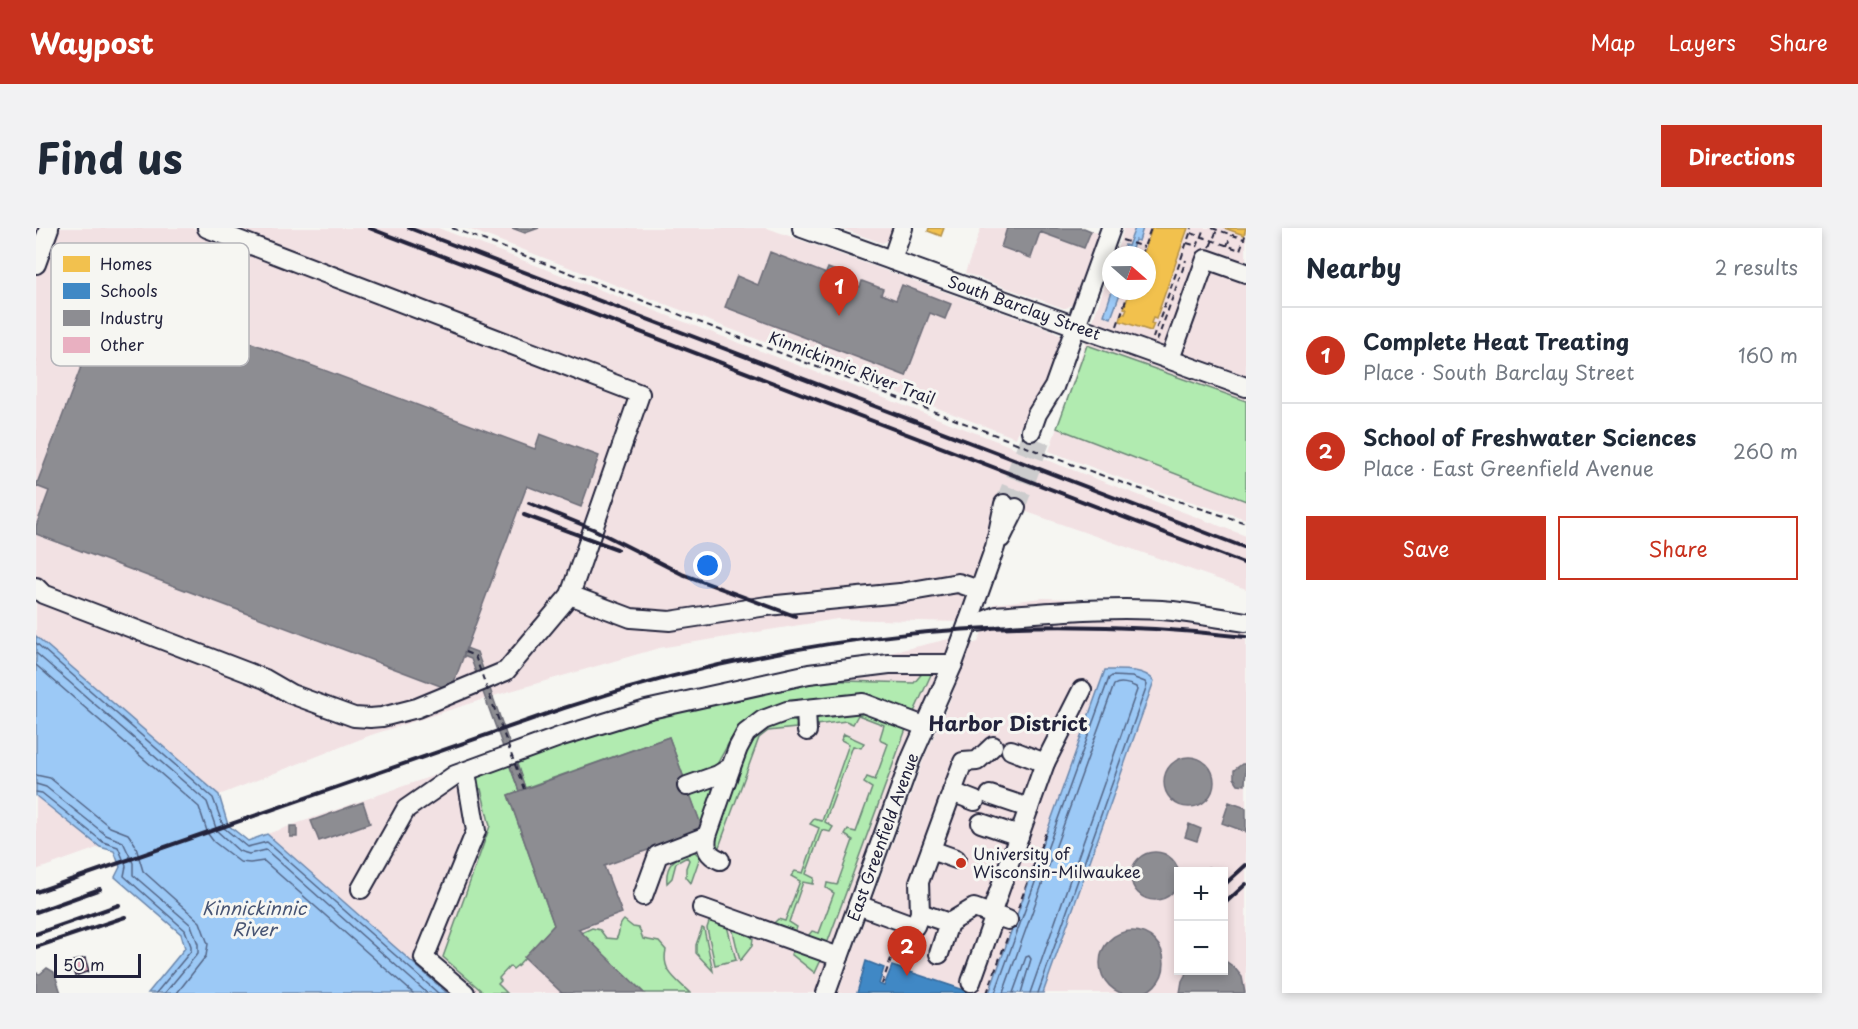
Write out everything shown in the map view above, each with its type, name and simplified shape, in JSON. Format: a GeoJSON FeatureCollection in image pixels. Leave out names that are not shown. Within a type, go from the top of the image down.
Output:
{"type":"FeatureCollection","features":[{"type":"Feature","properties":{"kind":"street"},"geometry":{"type":"LineString","coordinates":[[36,264],[49,228]]}},
{"type":"Feature","properties":{"kind":"street"},"geometry":{"type":"LineString","coordinates":[[207,228],[246,243]]}},
{"type":"Feature","properties":{"kind":"street","name":"South Barclay Street"},"geometry":{"type":"LineString","coordinates":[[802,228],[1246,387]]}},
{"type":"Feature","properties":{"kind":"street"},"geometry":{"type":"LineString","coordinates":[[892,260],[903,228]]}},
{"type":"Feature","properties":{"kind":"street"},"geometry":{"type":"LineString","coordinates":[[1037,434],[1037,414],[1054,387],[1110,232]]}},
{"type":"Feature","properties":{"kind":"street"},"geometry":{"type":"LineString","coordinates":[[36,587],[43,594],[265,679],[291,694],[354,717],[370,718],[417,708],[506,671],[570,595],[640,394],[249,244]]}},
{"type":"Feature","properties":{"kind":"street"},"geometry":{"type":"LineString","coordinates":[[1170,359],[1206,259],[1246,273]]}},
{"type":"Feature","properties":{"kind":"street","name":"East Greenfield Avenue"},"geometry":{"type":"LineString","coordinates":[[826,993],[924,726],[953,664],[1010,506]]}},
{"type":"Feature","properties":{"kind":"street"},"geometry":{"type":"LineString","coordinates":[[570,595],[631,618],[670,621],[766,606],[900,593],[958,583],[979,590]]}},
{"type":"Feature","properties":{"kind":"street"},"geometry":{"type":"LineString","coordinates":[[968,623],[984,621],[996,616],[1122,609],[1172,611],[1246,622]]}},
{"type":"Feature","properties":{"kind":"street"},"geometry":{"type":"LineString","coordinates":[[361,889],[406,809],[455,776],[562,736],[646,710],[809,674],[889,664],[953,664]]}},
{"type":"Feature","properties":{"kind":"street"},"geometry":{"type":"LineString","coordinates":[[971,982],[998,916],[1019,836],[1045,763],[1082,690]]}},
{"type":"Feature","properties":{"kind":"street"},"geometry":{"type":"LineString","coordinates":[[720,860],[707,852],[705,845],[707,836],[738,748],[753,727],[774,715],[863,703],[924,726]]}},
{"type":"Feature","properties":{"kind":"street"},"geometry":{"type":"LineString","coordinates":[[806,709],[807,731]]}},
{"type":"Feature","properties":{"kind":"street"},"geometry":{"type":"LineString","coordinates":[[858,905],[915,926],[920,913],[919,882],[963,762],[977,761],[1002,748],[1045,763]]}},
{"type":"Feature","properties":{"kind":"street"},"geometry":{"type":"LineString","coordinates":[[687,786],[718,775],[731,767]]}},
{"type":"Feature","properties":{"kind":"street"},"geometry":{"type":"LineString","coordinates":[[465,993],[424,958],[476,831],[466,772]]}},
{"type":"Feature","properties":{"kind":"street"},"geometry":{"type":"LineString","coordinates":[[952,792],[1029,808]]}},
{"type":"Feature","properties":{"kind":"street"},"geometry":{"type":"LineString","coordinates":[[981,823],[1019,836]]}},
{"type":"Feature","properties":{"kind":"street"},"geometry":{"type":"LineString","coordinates":[[643,896],[658,855],[707,836]]}},
{"type":"Feature","properties":{"kind":"street"},"geometry":{"type":"LineString","coordinates":[[931,850],[956,859]]}},
{"type":"Feature","properties":{"kind":"street"},"geometry":{"type":"LineString","coordinates":[[702,908],[839,957]]}},
{"type":"Feature","properties":{"kind":"street"},"geometry":{"type":"LineString","coordinates":[[939,954],[949,923],[974,908],[998,916]]}},
{"type":"Feature","properties":{"kind":"street"},"geometry":{"type":"LineString","coordinates":[[920,913],[949,923]]}},
{"type":"Feature","properties":{"kind":"path","name":"Kinnickinnic River Trail"},"geometry":{"type":"LineString","coordinates":[[452,228],[1049,456],[1152,494],[1246,523]]}},
{"type":"Feature","properties":{"kind":"path"},"geometry":{"type":"LineString","coordinates":[[1144,246],[1151,228]]}},
{"type":"Feature","properties":{"kind":"path"},"geometry":{"type":"LineString","coordinates":[[1186,260],[1156,342],[1152,341],[1192,228]]}},
{"type":"Feature","properties":{"kind":"path"},"geometry":{"type":"LineString","coordinates":[[1212,228],[1244,239]]}},
{"type":"Feature","properties":{"kind":"path"},"geometry":{"type":"LineString","coordinates":[[1213,241],[1217,230]]}},
{"type":"Feature","properties":{"kind":"path"},"geometry":{"type":"LineString","coordinates":[[1110,232],[1141,246]]}},
{"type":"Feature","properties":{"kind":"path"},"geometry":{"type":"LineString","coordinates":[[1190,233],[1240,250],[1246,233]]}},
{"type":"Feature","properties":{"kind":"path"},"geometry":{"type":"LineString","coordinates":[[1227,246],[1231,235]]}},
{"type":"Feature","properties":{"kind":"path"},"geometry":{"type":"LineString","coordinates":[[1187,243],[1197,246]]}},
{"type":"Feature","properties":{"kind":"path"},"geometry":{"type":"LineString","coordinates":[[1172,285],[1177,286]]}},
{"type":"Feature","properties":{"kind":"path"},"geometry":{"type":"LineString","coordinates":[[1167,298],[1172,300]]}},
{"type":"Feature","properties":{"kind":"path"},"geometry":{"type":"LineString","coordinates":[[1117,326],[1126,300]]}},
{"type":"Feature","properties":{"kind":"path"},"geometry":{"type":"LineString","coordinates":[[465,652],[474,656],[524,789]]}},
{"type":"Feature","properties":{"kind":"path"},"geometry":{"type":"LineString","coordinates":[[882,984],[900,933]]}},
{"type":"Feature","properties":{"kind":"shaded area"},"geometry":{"type":"Polygon","coordinates":[[[36,228],[438,228],[1246,536],[1246,589],[1001,503],[959,622],[837,619],[659,648],[500,694],[371,735],[219,795],[36,636],[36,228]]]}},
{"type":"Feature","properties":{"kind":"shaded area"},"geometry":{"type":"Polygon","coordinates":[[[466,228],[767,228],[1054,331],[1061,336],[1061,341],[1029,429],[1020,426],[1016,438],[466,228]]]}},
{"type":"Feature","properties":{"kind":"shaded area"},"geometry":{"type":"Polygon","coordinates":[[[840,228],[894,228],[889,240],[882,243],[840,228]]]}},
{"type":"Feature","properties":{"kind":"shaded area"},"geometry":{"type":"Polygon","coordinates":[[[981,228],[1085,228],[1098,233],[1072,305],[1063,308],[965,273],[981,228]]]}},
{"type":"Feature","properties":{"kind":"shaded area"},"geometry":{"type":"Polygon","coordinates":[[[1124,228],[1246,228],[1246,519],[1139,485],[1049,451],[1102,294],[1102,300],[1156,300],[1156,246],[1118,246],[1124,228]]]}},
{"type":"Feature","properties":{"kind":"shaded area"},"geometry":{"type":"Polygon","coordinates":[[[1043,598],[1109,600],[1246,613],[1246,993],[1043,993],[1154,681],[1151,677],[1134,671],[1105,671],[989,993],[838,993],[923,761],[950,700],[971,644],[978,642],[993,604],[1043,598]]]}},
{"type":"Feature","properties":{"kind":"shaded area"},"geometry":{"type":"Polygon","coordinates":[[[953,638],[901,757],[815,993],[447,993],[267,834],[569,728],[953,638]]]}},
{"type":"Feature","properties":{"kind":"shaded area"},"geometry":{"type":"Polygon","coordinates":[[[36,796],[100,847],[36,870],[36,796]]]}},
{"type":"Feature","properties":{"kind":"green space"},"geometry":{"type":"Polygon","coordinates":[[[1087,345],[1246,401],[1246,501],[1057,428],[1087,345]]]}},
{"type":"Feature","properties":{"kind":"green space"},"geometry":{"type":"Polygon","coordinates":[[[934,668],[914,712],[860,694],[785,704],[741,726],[716,766],[684,778],[669,737],[525,788],[515,758],[595,730],[811,680],[914,683],[925,670],[934,668]]]}},
{"type":"Feature","properties":{"kind":"green space"},"geometry":{"type":"Polygon","coordinates":[[[860,711],[906,729],[827,944],[808,936],[812,931],[819,933],[834,893],[826,888],[827,883],[837,885],[853,840],[845,835],[848,830],[856,832],[872,788],[864,783],[867,777],[875,780],[888,744],[880,738],[884,725],[858,715],[853,724],[846,721],[816,725],[813,722],[818,716],[860,711]]]}},
{"type":"Feature","properties":{"kind":"green space"},"geometry":{"type":"Polygon","coordinates":[[[792,719],[797,723],[796,728],[768,731],[759,738],[719,847],[716,848],[714,840],[747,748],[766,729],[792,719]]]}},
{"type":"Feature","properties":{"kind":"green space"},"geometry":{"type":"Polygon","coordinates":[[[844,734],[864,743],[861,748],[853,746],[825,822],[833,827],[830,832],[822,830],[806,874],[814,878],[813,884],[803,882],[789,922],[797,927],[795,932],[774,923],[778,919],[785,921],[800,881],[791,876],[795,871],[803,873],[819,828],[810,824],[814,819],[822,821],[849,744],[841,740],[844,734]]]}},
{"type":"Feature","properties":{"kind":"green space"},"geometry":{"type":"Polygon","coordinates":[[[508,761],[519,791],[508,795],[554,925],[519,964],[513,969],[510,966],[499,978],[501,981],[498,984],[507,993],[484,993],[443,957],[490,826],[481,789],[474,788],[474,781],[477,772],[508,761]]]}},
{"type":"Feature","properties":{"kind":"green space"},"geometry":{"type":"Polygon","coordinates":[[[716,784],[703,830],[689,793],[716,784]]]}},
{"type":"Feature","properties":{"kind":"green space"},"geometry":{"type":"Polygon","coordinates":[[[690,851],[694,851],[700,857],[691,883],[686,877],[689,860],[687,857],[676,863],[672,878],[667,883],[669,866],[690,851]]]}},
{"type":"Feature","properties":{"kind":"green space"},"geometry":{"type":"Polygon","coordinates":[[[624,920],[633,927],[639,928],[643,939],[659,942],[666,950],[668,969],[690,993],[644,993],[581,933],[592,928],[600,930],[606,938],[616,939],[624,920]]]}},
{"type":"Feature","properties":{"kind":"green space"},"geometry":{"type":"Polygon","coordinates":[[[709,922],[727,926],[736,960],[715,965],[707,928],[709,922]]]}},
{"type":"Feature","properties":{"kind":"green space"},"geometry":{"type":"Polygon","coordinates":[[[702,928],[713,971],[696,953],[696,945],[702,928]]]}},
{"type":"Feature","properties":{"kind":"green space"},"geometry":{"type":"Polygon","coordinates":[[[734,928],[749,934],[753,939],[752,946],[740,961],[733,931],[734,928]]]}},
{"type":"Feature","properties":{"kind":"green space"},"geometry":{"type":"Polygon","coordinates":[[[794,950],[821,960],[815,973],[791,954],[794,950]]]}},
{"type":"Feature","properties":{"kind":"water"},"geometry":{"type":"Polygon","coordinates":[[[1135,228],[1143,228],[1139,241],[1135,240],[1133,246],[1128,246],[1135,228]]]}},
{"type":"Feature","properties":{"kind":"water"},"geometry":{"type":"Polygon","coordinates":[[[1109,300],[1118,300],[1111,318],[1104,315],[1109,300]]]}},
{"type":"Feature","properties":{"kind":"water","name":"Kinnickinnic River"},"geometry":{"type":"Polygon","coordinates":[[[36,636],[219,795],[228,825],[248,841],[267,834],[447,993],[148,993],[185,948],[181,934],[115,877],[120,867],[114,851],[100,847],[36,796],[36,636]]]}},
{"type":"Feature","properties":{"kind":"water"},"geometry":{"type":"Polygon","coordinates":[[[1105,670],[1138,672],[1154,681],[1043,993],[989,993],[1105,670]]]}},
{"type":"Feature","properties":{"kind":"building: Homes"},"geometry":{"type":"Polygon","coordinates":[[[929,228],[944,228],[941,236],[928,231],[929,228]]]}},
{"type":"Feature","properties":{"kind":"building: Homes"},"geometry":{"type":"Polygon","coordinates":[[[1152,228],[1188,228],[1156,319],[1153,318],[1151,323],[1154,324],[1151,331],[1120,321],[1122,313],[1125,314],[1127,309],[1124,308],[1127,300],[1156,300],[1156,246],[1146,246],[1152,228]]]}},
{"type":"Feature","properties":{"kind":"building: Homes"},"geometry":{"type":"Polygon","coordinates":[[[1224,228],[1246,228],[1244,235],[1224,228]]]}},
{"type":"Feature","properties":{"kind":"building: Schools"},"geometry":{"type":"Polygon","coordinates":[[[866,961],[884,968],[879,984],[884,986],[892,966],[973,993],[857,993],[866,961]]]}},
{"type":"Feature","properties":{"kind":"building: Industry"},"geometry":{"type":"Polygon","coordinates":[[[512,228],[539,228],[525,233],[512,228]]]}},
{"type":"Feature","properties":{"kind":"building: Industry"},"geometry":{"type":"Polygon","coordinates":[[[1007,228],[1084,228],[1091,231],[1084,248],[1040,232],[1031,258],[1001,247],[1007,228]]]}},
{"type":"Feature","properties":{"kind":"building: Industry"},"geometry":{"type":"Polygon","coordinates":[[[770,252],[860,287],[862,281],[883,289],[881,294],[896,300],[902,285],[951,304],[945,319],[930,313],[906,376],[725,307],[737,276],[758,285],[770,252]]]}},
{"type":"Feature","properties":{"kind":"building: Industry"},"geometry":{"type":"Polygon","coordinates":[[[828,268],[844,274],[842,279],[826,273],[828,268]]]}},
{"type":"Feature","properties":{"kind":"building: Industry"},"geometry":{"type":"Polygon","coordinates":[[[249,342],[535,449],[540,434],[599,456],[581,507],[527,486],[451,690],[36,534],[36,526],[49,491],[36,486],[81,366],[249,366],[249,342]]]}},
{"type":"Feature","properties":{"kind":"building: Industry"},"geometry":{"type":"Polygon","coordinates":[[[466,648],[477,652],[525,788],[519,791],[471,659],[463,656],[466,648]]]}},
{"type":"Feature","properties":{"kind":"building: Industry"},"geometry":{"type":"Polygon","coordinates":[[[669,737],[703,830],[604,866],[622,913],[578,929],[644,993],[562,993],[524,957],[554,925],[508,795],[669,737]]]}},
{"type":"Feature","properties":{"kind":"building: Industry"},"geometry":{"type":"Polygon","coordinates":[[[1189,757],[1203,761],[1210,768],[1214,782],[1210,796],[1203,803],[1189,807],[1175,803],[1168,796],[1164,782],[1168,768],[1175,761],[1189,757]]]}},
{"type":"Feature","properties":{"kind":"building: Industry"},"geometry":{"type":"Polygon","coordinates":[[[1246,764],[1245,785],[1238,784],[1234,778],[1234,770],[1246,764]]]}},
{"type":"Feature","properties":{"kind":"building: Industry"},"geometry":{"type":"Polygon","coordinates":[[[363,802],[370,823],[319,841],[311,821],[363,802]]]}},
{"type":"Feature","properties":{"kind":"building: Industry"},"geometry":{"type":"Polygon","coordinates":[[[1229,802],[1246,808],[1246,832],[1222,823],[1229,802]]]}},
{"type":"Feature","properties":{"kind":"building: Industry"},"geometry":{"type":"Polygon","coordinates":[[[1189,824],[1201,829],[1197,841],[1185,837],[1189,824]]]}},
{"type":"Feature","properties":{"kind":"building: Industry"},"geometry":{"type":"Polygon","coordinates":[[[290,826],[297,826],[297,837],[290,837],[290,826]]]}},
{"type":"Feature","properties":{"kind":"building: Industry"},"geometry":{"type":"Polygon","coordinates":[[[1150,852],[1160,852],[1175,862],[1178,867],[1174,867],[1174,891],[1169,896],[1160,900],[1150,900],[1135,890],[1131,881],[1131,871],[1141,856],[1150,852]]]}},
{"type":"Feature","properties":{"kind":"building: Industry"},"geometry":{"type":"Polygon","coordinates":[[[1132,931],[1144,933],[1155,940],[1162,951],[1164,963],[1162,975],[1155,986],[1144,993],[1132,995],[1120,993],[1109,986],[1102,975],[1100,963],[1102,951],[1109,940],[1120,933],[1132,931]]]}},
{"type":"Feature","properties":{"kind":"building: Industry"},"geometry":{"type":"Polygon","coordinates":[[[1228,963],[1242,977],[1245,993],[1180,993],[1185,975],[1228,975],[1228,963]]]}},
{"type":"Feature","properties":{"kind":"building: Industry"},"geometry":{"type":"Polygon","coordinates":[[[47,968],[54,972],[61,993],[36,993],[36,973],[40,974],[47,968]]]}},
{"type":"Feature","properties":{"kind":"building: Other"},"geometry":{"type":"Polygon","coordinates":[[[85,958],[89,971],[75,976],[70,962],[85,958]]]}},
{"type":"Feature","properties":{"kind":"tunnel"},"geometry":{"type":"LineString","coordinates":[[1004,504],[1031,433]]}},
{"type":"Feature","properties":{"kind":"tunnel"},"geometry":{"type":"LineString","coordinates":[[1016,508],[1043,436]]}},
{"type":"Feature","properties":{"kind":"railway"},"geometry":{"type":"LineString","coordinates":[[369,228],[1246,564]]}},
{"type":"Feature","properties":{"kind":"railway"},"geometry":{"type":"LineString","coordinates":[[409,228],[1246,548]]}},
{"type":"Feature","properties":{"kind":"railway"},"geometry":{"type":"LineString","coordinates":[[529,503],[593,529],[682,574],[795,616]]}},
{"type":"Feature","properties":{"kind":"railway"},"geometry":{"type":"LineString","coordinates":[[524,515],[617,549]]}},
{"type":"Feature","properties":{"kind":"railway"},"geometry":{"type":"LineString","coordinates":[[36,892],[564,708],[733,662],[817,646],[901,635],[986,628],[1072,626],[1158,629],[1246,637]]}},
{"type":"Feature","properties":{"kind":"railway"},"geometry":{"type":"LineString","coordinates":[[1228,881],[1246,865]]}},
{"type":"Feature","properties":{"kind":"railway"},"geometry":{"type":"LineString","coordinates":[[1228,900],[1246,884]]}},
{"type":"Feature","properties":{"kind":"railway"},"geometry":{"type":"LineString","coordinates":[[36,912],[100,889]]}},
{"type":"Feature","properties":{"kind":"railway"},"geometry":{"type":"LineString","coordinates":[[36,934],[119,905]]}},
{"type":"Feature","properties":{"kind":"railway"},"geometry":{"type":"LineString","coordinates":[[36,947],[125,917]]}},
{"type":"Feature","properties":{"kind":"place","name":"Complete Heat Treating"},"geometry":{"type":"Point","coordinates":[839,316]}},
{"type":"Feature","properties":{"kind":"place","name":"University of Wisconsin-Milwaukee"},"geometry":{"type":"Point","coordinates":[961,863]}},
{"type":"Feature","properties":{"kind":"place","name":"School of Freshwater Sciences"},"geometry":{"type":"Point","coordinates":[907,976]}},
{"type":"Feature","properties":{"kind":"district","name":"Harbor District"},"geometry":{"type":"Point","coordinates":[1008,724]}}]}
